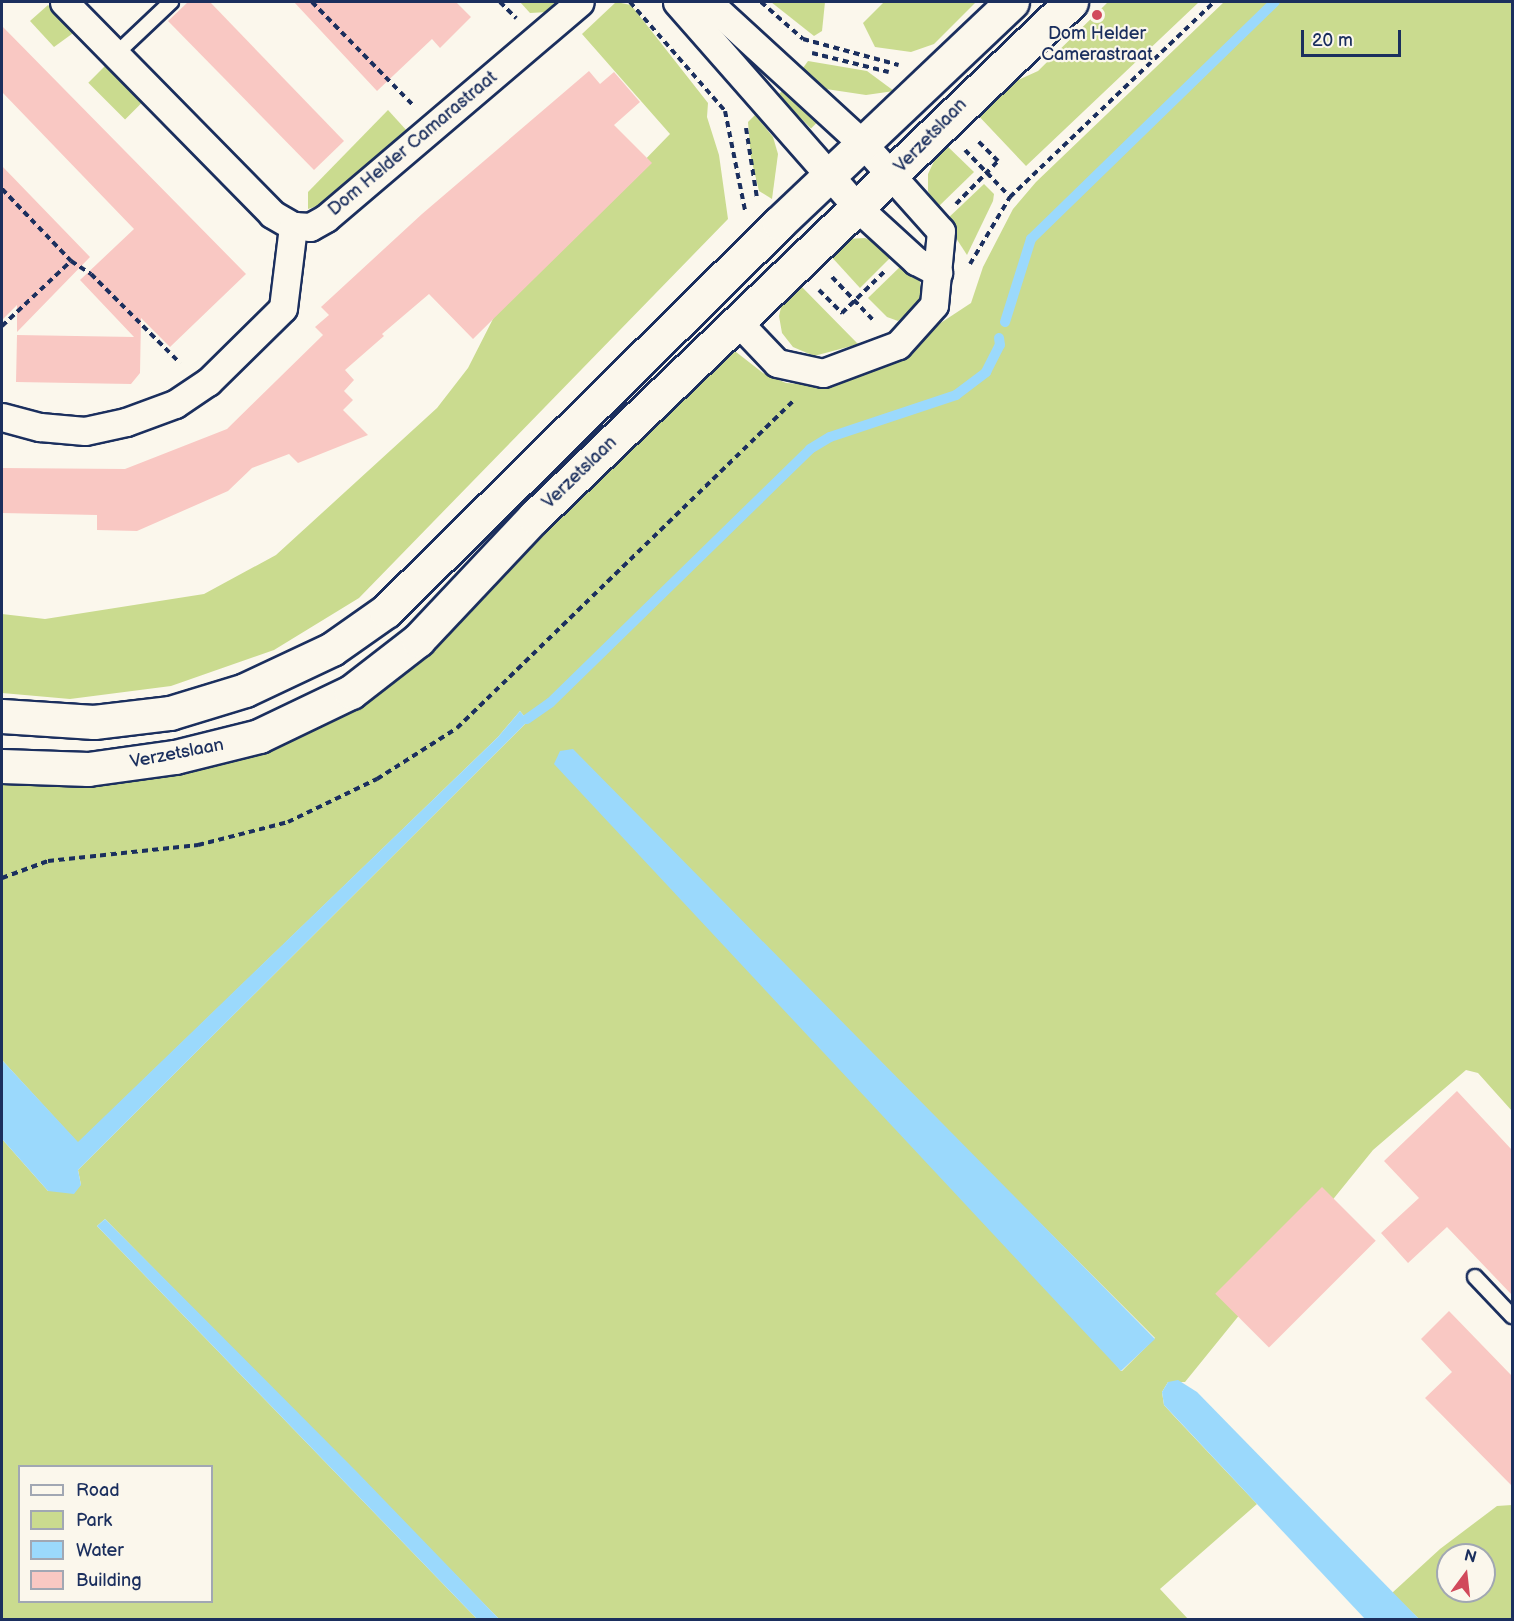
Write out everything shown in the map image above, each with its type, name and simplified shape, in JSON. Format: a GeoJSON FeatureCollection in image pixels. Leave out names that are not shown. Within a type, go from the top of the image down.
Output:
{"type":"FeatureCollection","features":[{"type":"Feature","properties":{"kind":"main road","name":"Verzetslaan"},"geometry":{"type":"LineString","coordinates":[[2,716],[94,722],[171,713],[245,690],[332,650],[386,611],[765,221],[830,177],[1012,2]]}},
{"type":"Feature","properties":{"kind":"main road","name":"Verzetslaan"},"geometry":{"type":"LineString","coordinates":[[2,766],[88,769],[175,757],[259,736],[351,692],[418,640],[534,517],[808,253],[893,176],[952,113],[1071,2]]}},
{"type":"Feature","properties":{"kind":"street"},"geometry":{"type":"LineString","coordinates":[[2,417],[40,427],[85,431],[126,422],[175,404],[208,382],[283,308],[293,226],[272,214],[64,2]]}},
{"type":"Feature","properties":{"kind":"street","name":"Dom Helder Camarastraat"},"geometry":{"type":"LineString","coordinates":[[293,226],[310,227],[326,218],[580,2]]}},
{"type":"Feature","properties":{"kind":"street"},"geometry":{"type":"LineString","coordinates":[[677,2],[858,208],[916,261],[938,272]]}},
{"type":"Feature","properties":{"kind":"street"},"geometry":{"type":"LineString","coordinates":[[708,2],[864,145],[941,231],[934,305],[898,345],[823,373],[777,363],[737,321]]}},
{"type":"Feature","properties":{"kind":"lane"},"geometry":{"type":"LineString","coordinates":[[116,54],[171,2]]}},
{"type":"Feature","properties":{"kind":"lane"},"geometry":{"type":"LineString","coordinates":[[1475,1277],[1512,1316]]}},
{"type":"Feature","properties":{"kind":"path"},"geometry":{"type":"LineString","coordinates":[[312,2],[434,126]]}},
{"type":"Feature","properties":{"kind":"path"},"geometry":{"type":"LineString","coordinates":[[630,2],[725,111],[746,214],[765,221]]}},
{"type":"Feature","properties":{"kind":"path"},"geometry":{"type":"LineString","coordinates":[[761,2],[803,39],[906,69]]}},
{"type":"Feature","properties":{"kind":"path"},"geometry":{"type":"LineString","coordinates":[[934,305],[977,255],[1010,197],[1214,2]]}},
{"type":"Feature","properties":{"kind":"path"},"geometry":{"type":"LineString","coordinates":[[742,117],[755,195],[765,221]]}},
{"type":"Feature","properties":{"kind":"path"},"geometry":{"type":"LineString","coordinates":[[947,213],[998,161],[974,137]]}},
{"type":"Feature","properties":{"kind":"path"},"geometry":{"type":"LineString","coordinates":[[2,189],[71,261],[91,274],[172,357],[208,382]]}},
{"type":"Feature","properties":{"kind":"path"},"geometry":{"type":"LineString","coordinates":[[808,253],[898,345]]}},
{"type":"Feature","properties":{"kind":"path"},"geometry":{"type":"LineString","coordinates":[[2,326],[71,261]]}},
{"type":"Feature","properties":{"kind":"path"},"geometry":{"type":"LineString","coordinates":[[817,288],[842,313],[891,264]]}},
{"type":"Feature","properties":{"kind":"path"},"geometry":{"type":"LineString","coordinates":[[2,878],[48,861],[198,845],[288,822],[377,779],[457,729],[823,373]]}},
{"type":"Feature","properties":{"kind":"green space"},"geometry":{"type":"Polygon","coordinates":[[[520,2],[561,2],[548,12],[530,13],[520,2]]]}},
{"type":"Feature","properties":{"kind":"green space"},"geometry":{"type":"Polygon","coordinates":[[[616,2],[631,5],[708,103],[707,117],[719,155],[728,219],[359,598],[274,650],[171,686],[70,699],[2,693],[2,614],[45,619],[204,594],[276,555],[437,408],[468,368],[496,313],[670,134],[582,34],[616,2]]]}},
{"type":"Feature","properties":{"kind":"green space"},"geometry":{"type":"Polygon","coordinates":[[[771,2],[825,2],[822,31],[814,36],[771,2]]]}},
{"type":"Feature","properties":{"kind":"green space"},"geometry":{"type":"Polygon","coordinates":[[[884,2],[976,2],[934,44],[911,52],[875,47],[863,23],[884,2]]]}},
{"type":"Feature","properties":{"kind":"green space"},"geometry":{"type":"Polygon","coordinates":[[[1108,2],[1199,2],[1026,166],[974,111],[994,91],[1038,71],[1108,2]]]}},
{"type":"Feature","properties":{"kind":"green space"},"geometry":{"type":"Polygon","coordinates":[[[1224,2],[1512,2],[1512,1111],[1478,1073],[1466,1070],[1373,1150],[1185,1382],[1168,1382],[1162,1392],[1164,1405],[1257,1504],[1160,1589],[1188,1619],[499,1619],[105,1219],[97,1226],[477,1619],[2,1619],[2,1139],[48,1191],[81,1185],[78,1170],[528,721],[520,711],[498,737],[78,1143],[2,1060],[2,775],[70,777],[366,686],[722,341],[763,373],[786,383],[815,385],[898,351],[971,303],[983,267],[1013,209],[1036,182],[1224,2]],[[857,1040],[1121,1371],[1155,1338],[857,1040]]]}},
{"type":"Feature","properties":{"kind":"green space"},"geometry":{"type":"Polygon","coordinates":[[[48,5],[76,31],[54,47],[30,21],[48,5]]]}},
{"type":"Feature","properties":{"kind":"green space"},"geometry":{"type":"Polygon","coordinates":[[[808,61],[867,71],[894,91],[866,95],[826,89],[803,68],[808,61]]]}},
{"type":"Feature","properties":{"kind":"green space"},"geometry":{"type":"Polygon","coordinates":[[[106,65],[143,102],[125,119],[88,83],[106,65]]]}},
{"type":"Feature","properties":{"kind":"green space"},"geometry":{"type":"Polygon","coordinates":[[[787,86],[820,119],[811,128],[778,95],[787,86]]]}},
{"type":"Feature","properties":{"kind":"green space"},"geometry":{"type":"Polygon","coordinates":[[[388,110],[408,132],[326,203],[308,209],[308,192],[388,110]]]}},
{"type":"Feature","properties":{"kind":"green space"},"geometry":{"type":"Polygon","coordinates":[[[755,115],[773,137],[778,154],[772,199],[759,191],[751,158],[748,122],[755,115]]]}},
{"type":"Feature","properties":{"kind":"green space"},"geometry":{"type":"Polygon","coordinates":[[[943,142],[974,172],[936,209],[928,191],[928,174],[943,142]]]}},
{"type":"Feature","properties":{"kind":"green space"},"geometry":{"type":"Polygon","coordinates":[[[984,184],[994,194],[993,201],[967,255],[945,221],[984,184]]]}},
{"type":"Feature","properties":{"kind":"green space"},"geometry":{"type":"Polygon","coordinates":[[[865,238],[897,251],[860,288],[828,253],[846,239],[865,238]]]}},
{"type":"Feature","properties":{"kind":"green space"},"geometry":{"type":"Polygon","coordinates":[[[907,260],[918,271],[922,294],[920,302],[898,321],[887,317],[868,298],[907,260]]]}},
{"type":"Feature","properties":{"kind":"green space"},"geometry":{"type":"Polygon","coordinates":[[[798,283],[859,344],[814,356],[793,347],[782,333],[779,316],[783,299],[798,283]]]}},
{"type":"Feature","properties":{"kind":"green space"},"geometry":{"type":"Polygon","coordinates":[[[1512,1505],[1512,1619],[1419,1619],[1392,1593],[1436,1553],[1436,1603],[1496,1603],[1496,1543],[1448,1543],[1497,1506],[1512,1505]]]}},
{"type":"Feature","properties":{"kind":"water"},"geometry":{"type":"Polygon","coordinates":[[[520,711],[528,721],[78,1170],[81,1185],[74,1194],[48,1191],[2,1139],[2,1060],[78,1142],[498,737],[520,711]]]}},
{"type":"Feature","properties":{"kind":"water"},"geometry":{"type":"Polygon","coordinates":[[[573,749],[1155,1339],[1121,1371],[554,764],[560,751],[573,749]]]}},
{"type":"Feature","properties":{"kind":"water"},"geometry":{"type":"Polygon","coordinates":[[[105,1219],[357,1472],[499,1619],[477,1619],[97,1226],[105,1219]]]}},
{"type":"Feature","properties":{"kind":"water"},"geometry":{"type":"Polygon","coordinates":[[[1178,1380],[1197,1392],[1419,1619],[1365,1619],[1164,1405],[1162,1392],[1168,1382],[1178,1380]]]}},
{"type":"Feature","properties":{"kind":"building"},"geometry":{"type":"Polygon","coordinates":[[[188,2],[210,2],[344,141],[314,170],[168,21],[188,2]]]}},
{"type":"Feature","properties":{"kind":"building"},"geometry":{"type":"Polygon","coordinates":[[[294,2],[456,2],[471,17],[440,48],[432,39],[377,91],[294,2]]]}},
{"type":"Feature","properties":{"kind":"building"},"geometry":{"type":"Polygon","coordinates":[[[2,26],[246,274],[170,347],[141,318],[140,373],[131,384],[16,382],[17,335],[134,337],[80,280],[134,229],[2,92],[2,26]]]}},
{"type":"Feature","properties":{"kind":"building"},"geometry":{"type":"Polygon","coordinates":[[[589,71],[600,84],[614,72],[640,102],[614,125],[652,163],[473,339],[429,294],[382,334],[384,336],[345,370],[354,380],[344,391],[353,400],[343,410],[368,435],[298,463],[289,454],[252,468],[228,491],[137,531],[97,530],[97,515],[2,513],[2,468],[125,469],[227,429],[323,335],[315,327],[329,315],[321,307],[422,214],[589,71]]]}},
{"type":"Feature","properties":{"kind":"building"},"geometry":{"type":"Polygon","coordinates":[[[2,166],[90,257],[17,332],[17,305],[2,320],[2,166]]]}},
{"type":"Feature","properties":{"kind":"building"},"geometry":{"type":"Polygon","coordinates":[[[1457,1091],[1512,1150],[1512,1295],[1447,1227],[1408,1263],[1381,1233],[1419,1198],[1384,1161],[1457,1091]]]}},
{"type":"Feature","properties":{"kind":"building"},"geometry":{"type":"Polygon","coordinates":[[[1322,1187],[1376,1241],[1269,1348],[1215,1294],[1322,1187]]]}},
{"type":"Feature","properties":{"kind":"building"},"geometry":{"type":"Polygon","coordinates":[[[1449,1311],[1512,1376],[1512,1486],[1425,1398],[1452,1372],[1421,1339],[1449,1311]]]}},
{"type":"Feature","properties":{"kind":"waterway"},"geometry":{"type":"LineString","coordinates":[[1005,322],[1031,239],[1275,2]]}},
{"type":"Feature","properties":{"kind":"waterway"},"geometry":{"type":"LineString","coordinates":[[527,719],[550,703],[810,449],[830,437],[956,395],[986,372],[1000,345],[999,338]]}},
{"type":"Feature","properties":{"kind":"place","name":"Dom Helder Camerastraat"},"geometry":{"type":"Point","coordinates":[1097,15]}}]}
